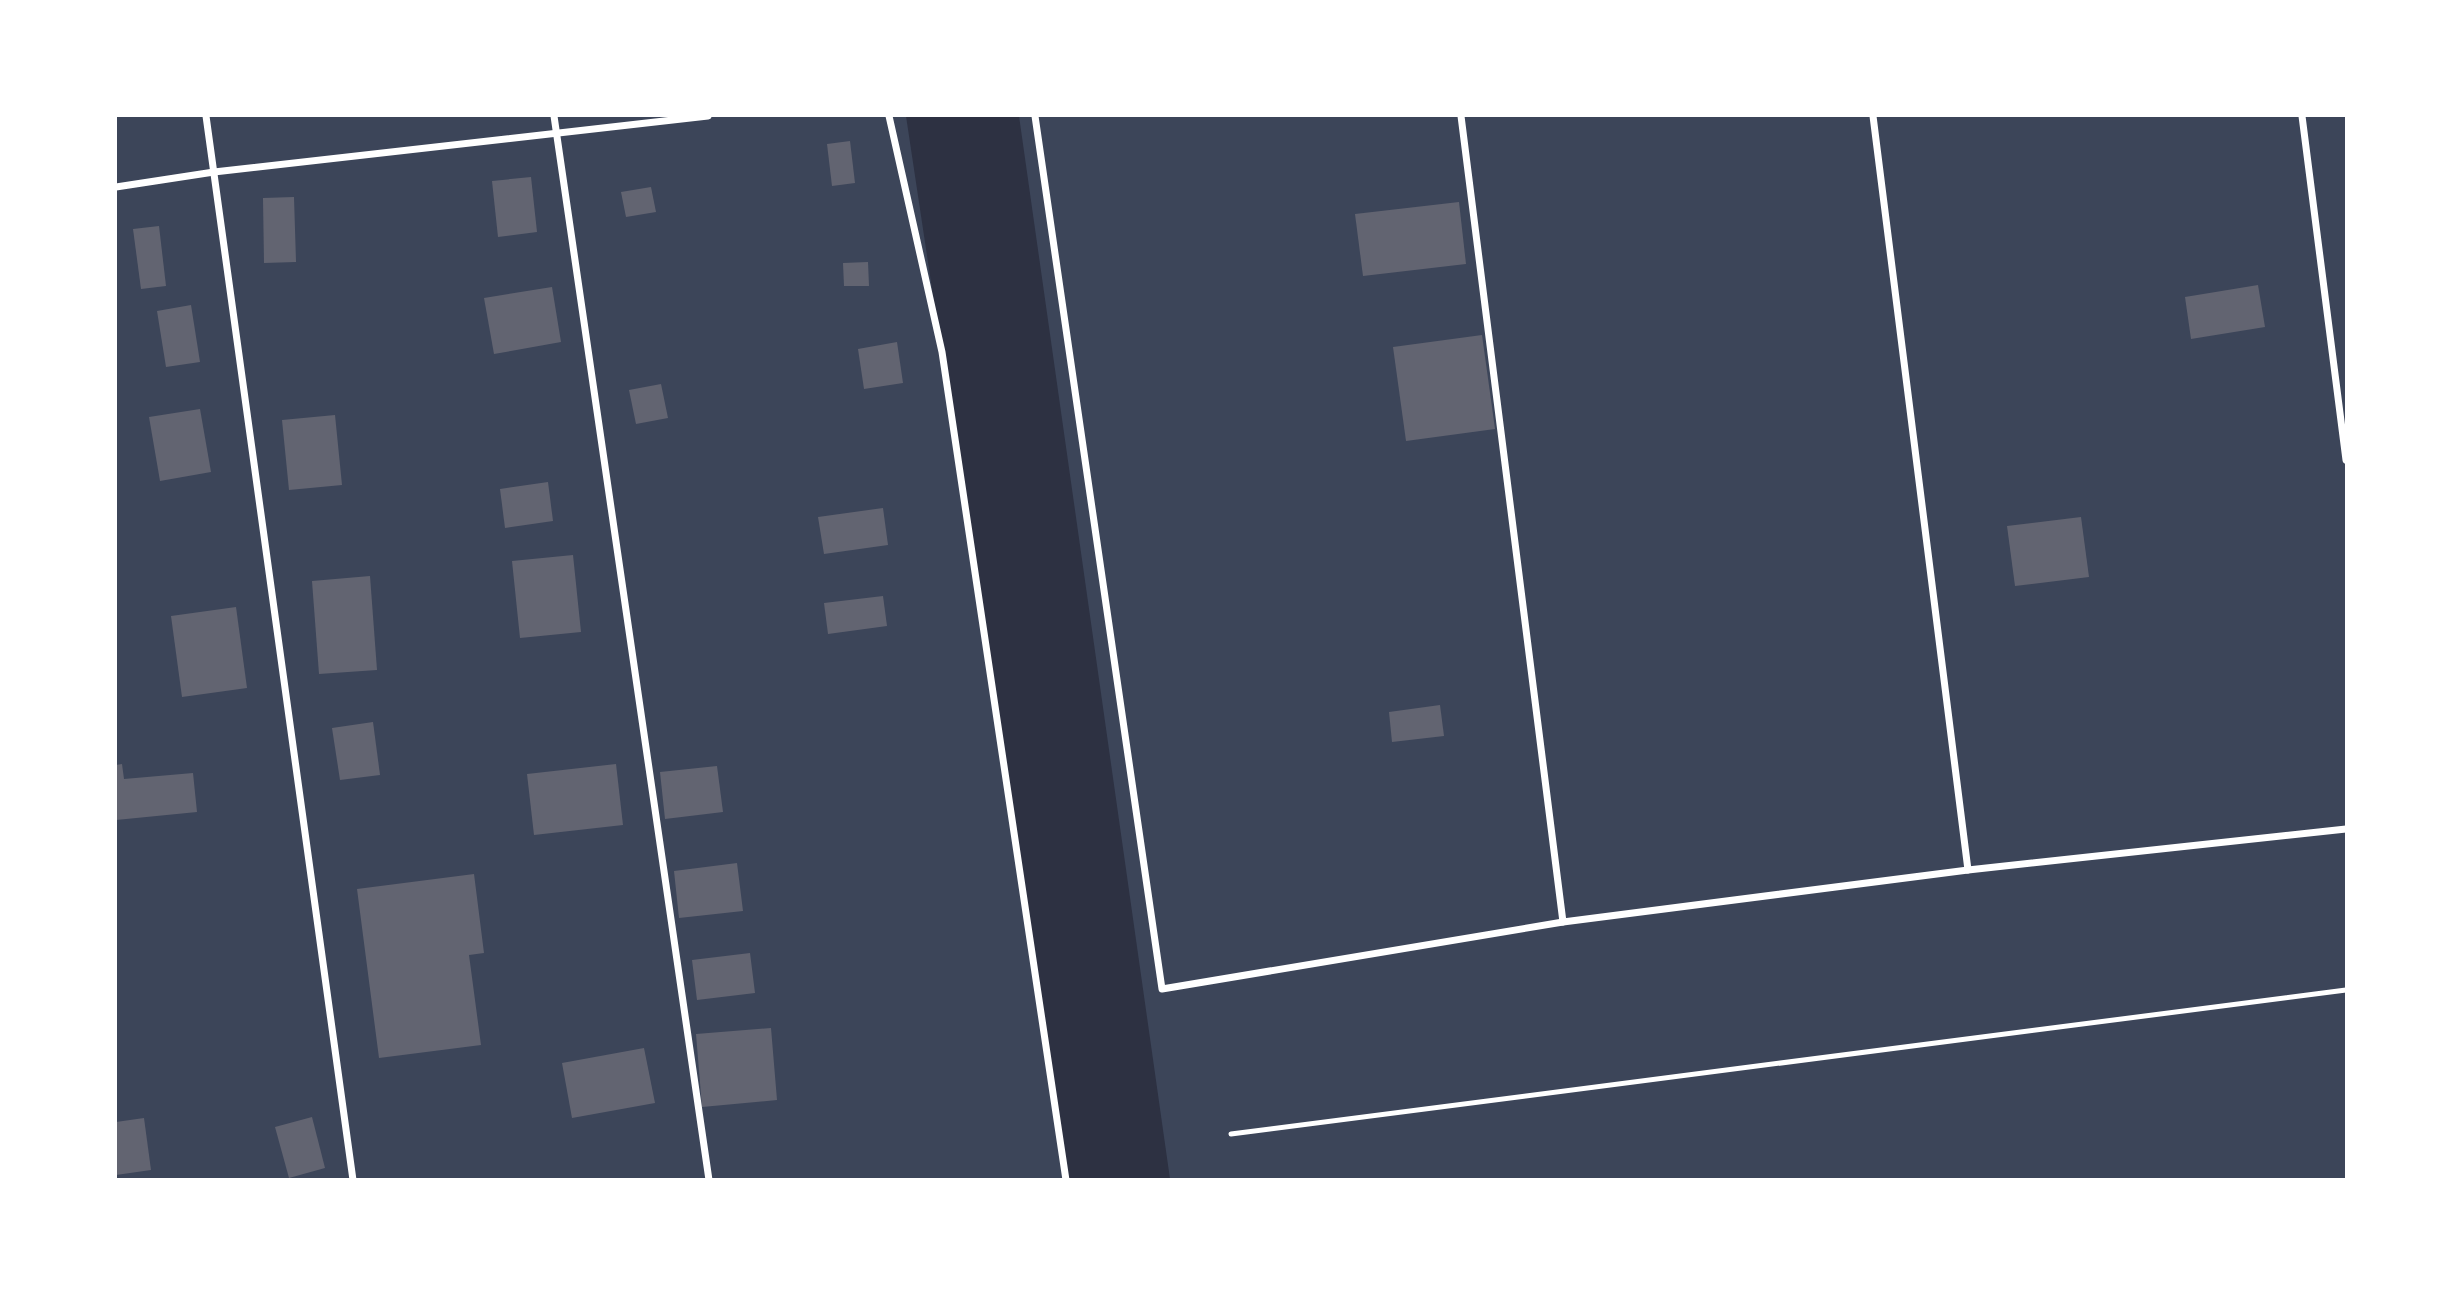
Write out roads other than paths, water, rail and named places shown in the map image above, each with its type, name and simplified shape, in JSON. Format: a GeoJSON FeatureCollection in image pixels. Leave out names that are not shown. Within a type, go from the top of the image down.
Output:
{"type":"FeatureCollection","features":[{"type":"Feature","properties":{"kind":"street"},"geometry":{"type":"LineString","coordinates":[[206,116],[353,1180]]}},
{"type":"Feature","properties":{"kind":"street"},"geometry":{"type":"LineString","coordinates":[[554,116],[709,1180]]}},
{"type":"Feature","properties":{"kind":"street"},"geometry":{"type":"LineString","coordinates":[[116,187],[214,172],[708,116]]}},
{"type":"Feature","properties":{"kind":"street"},"geometry":{"type":"LineString","coordinates":[[889,116],[942,352],[1066,1180]]}},
{"type":"Feature","properties":{"kind":"street"},"geometry":{"type":"LineString","coordinates":[[1035,116],[1162,989],[1563,922],[1968,870],[2347,829]]}},
{"type":"Feature","properties":{"kind":"street"},"geometry":{"type":"LineString","coordinates":[[1461,116],[1563,922]]}},
{"type":"Feature","properties":{"kind":"street"},"geometry":{"type":"LineString","coordinates":[[1873,116],[1968,870]]}},
{"type":"Feature","properties":{"kind":"street"},"geometry":{"type":"LineString","coordinates":[[2302,116],[2347,460]]}},
{"type":"Feature","properties":{"kind":"lane"},"geometry":{"type":"LineString","coordinates":[[1231,1134],[2347,990]]}}]}
